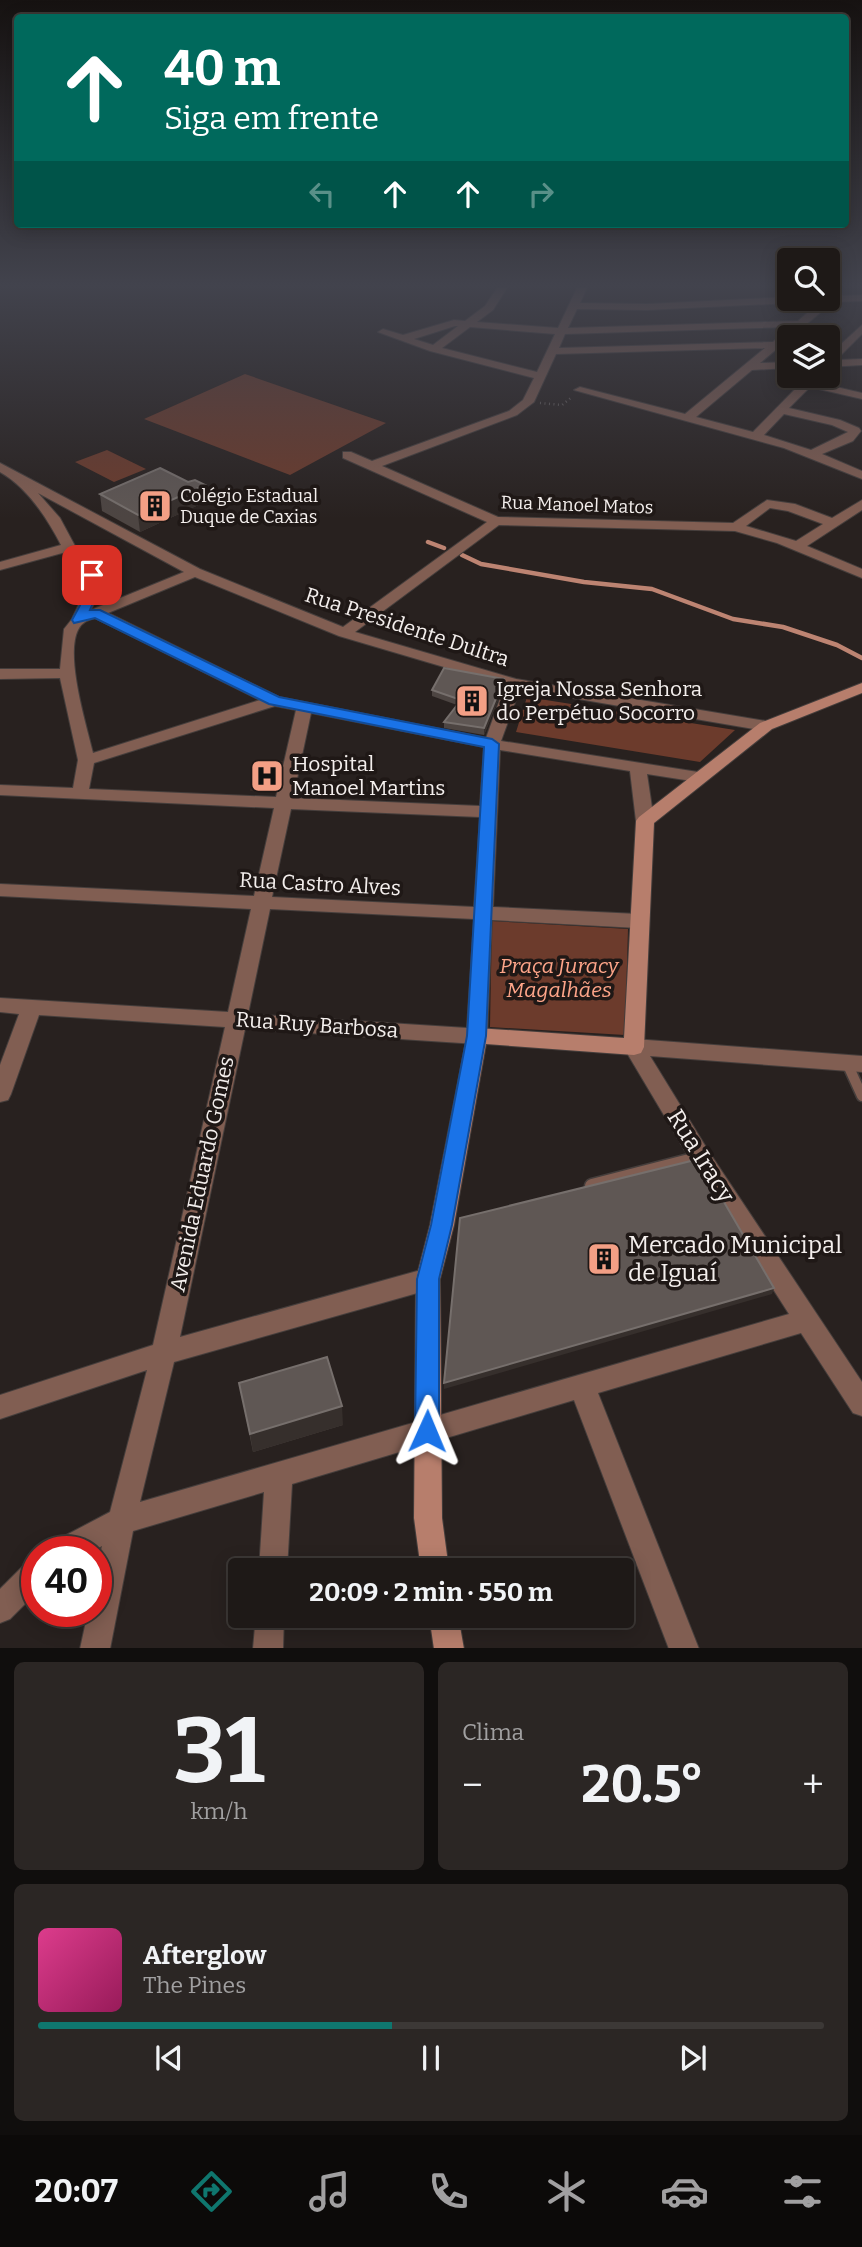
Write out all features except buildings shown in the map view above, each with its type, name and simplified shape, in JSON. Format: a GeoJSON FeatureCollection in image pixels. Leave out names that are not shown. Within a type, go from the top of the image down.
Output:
{"type":"FeatureCollection","features":[{"type":"Feature","properties":{"kind":"street"},"geometry":{"type":"LineString","coordinates":[[497,365],[541,376]]}},
{"type":"Feature","properties":{"kind":"street"},"geometry":{"type":"LineString","coordinates":[[371,466],[513,412],[528,402],[546,365]]}},
{"type":"Feature","properties":{"kind":"street"},"geometry":{"type":"LineString","coordinates":[[690,417],[749,365]]}},
{"type":"Feature","properties":{"kind":"street"},"geometry":{"type":"LineString","coordinates":[[747,367],[777,366]]}},
{"type":"Feature","properties":{"kind":"street"},"geometry":{"type":"LineString","coordinates":[[756,436],[803,388]]}},
{"type":"Feature","properties":{"kind":"street"},"geometry":{"type":"LineString","coordinates":[[835,388],[862,397]]}},
{"type":"Feature","properties":{"kind":"street"},"geometry":{"type":"LineString","coordinates":[[580,390],[756,436],[813,454],[862,475]]}},
{"type":"Feature","properties":{"kind":"street"},"geometry":{"type":"LineString","coordinates":[[781,410],[836,422],[855,431],[849,438],[813,454]]}},
{"type":"Feature","properties":{"kind":"street","name":"Rua Manoel Matos"},"geometry":{"type":"LineString","coordinates":[[347,455],[496,521],[736,527],[766,534],[862,574]]}},
{"type":"Feature","properties":{"kind":"street","name":"Rua Presidente Dultra"},"geometry":{"type":"LineString","coordinates":[[0,467],[195,572],[345,633],[513,685]]}},
{"type":"Feature","properties":{"kind":"street"},"geometry":{"type":"LineString","coordinates":[[11,475],[55,521],[69,547],[92,575],[94,587],[79,620],[71,629],[67,673],[86,760],[80,794]]}},
{"type":"Feature","properties":{"kind":"street"},"geometry":{"type":"LineString","coordinates":[[736,527],[767,504],[790,507],[833,523]]}},
{"type":"Feature","properties":{"kind":"street"},"geometry":{"type":"LineString","coordinates":[[797,546],[862,504]]}},
{"type":"Feature","properties":{"kind":"street"},"geometry":{"type":"LineString","coordinates":[[345,633],[496,521]]}},
{"type":"Feature","properties":{"kind":"street"},"geometry":{"type":"LineString","coordinates":[[0,566],[69,547]]}},
{"type":"Feature","properties":{"kind":"street"},"geometry":{"type":"LineString","coordinates":[[79,620],[195,572]]}},
{"type":"Feature","properties":{"kind":"street"},"geometry":{"type":"LineString","coordinates":[[96,613],[274,701],[492,744],[698,777]]}},
{"type":"Feature","properties":{"kind":"street"},"geometry":{"type":"LineString","coordinates":[[0,674],[67,673]]}},
{"type":"Feature","properties":{"kind":"street"},"geometry":{"type":"LineString","coordinates":[[513,685],[518,688],[752,725],[703,769],[498,737],[514,694],[513,685]]}},
{"type":"Feature","properties":{"kind":"street"},"geometry":{"type":"LineString","coordinates":[[513,685],[766,726]]}},
{"type":"Feature","properties":{"kind":"street"},"geometry":{"type":"LineString","coordinates":[[433,1558],[428,1518],[428,1279],[448,1223],[477,1036],[481,914],[492,744],[513,685]]}},
{"type":"Feature","properties":{"kind":"street"},"geometry":{"type":"LineString","coordinates":[[645,821],[766,726],[862,688]]}},
{"type":"Feature","properties":{"kind":"street"},"geometry":{"type":"LineString","coordinates":[[86,760],[274,701]]}},
{"type":"Feature","properties":{"kind":"street","name":"Avenida Eduardo Gomes"},"geometry":{"type":"LineString","coordinates":[[121,1521],[164,1353],[304,708]]}},
{"type":"Feature","properties":{"kind":"street"},"geometry":{"type":"LineString","coordinates":[[638,767],[645,821],[638,921],[634,1047],[854,1063]]}},
{"type":"Feature","properties":{"kind":"street"},"geometry":{"type":"LineString","coordinates":[[0,790],[488,812]]}},
{"type":"Feature","properties":{"kind":"street","name":"Rua Castro Alves"},"geometry":{"type":"LineString","coordinates":[[0,890],[638,921]]}},
{"type":"Feature","properties":{"kind":"street","name":"Rua Ruy Barbosa"},"geometry":{"type":"LineString","coordinates":[[0,1005],[634,1047]]}},
{"type":"Feature","properties":{"kind":"street"},"geometry":{"type":"LineString","coordinates":[[1,1090],[32,1006]]}},
{"type":"Feature","properties":{"kind":"street","name":"Rua Iracy"},"geometry":{"type":"LineString","coordinates":[[634,1047],[701,1158],[862,1404]]}},
{"type":"Feature","properties":{"kind":"street"},"geometry":{"type":"LineString","coordinates":[[0,1407],[164,1353],[428,1279]]}},
{"type":"Feature","properties":{"kind":"street"},"geometry":{"type":"LineString","coordinates":[[93,1536],[121,1521],[581,1384],[807,1320]]}},
{"type":"Feature","properties":{"kind":"street"},"geometry":{"type":"LineString","coordinates":[[581,1384],[684,1648]]}},
{"type":"Feature","properties":{"kind":"street"},"geometry":{"type":"LineString","coordinates":[[274,1558],[279,1476]]}},
{"type":"Feature","properties":{"kind":"street"},"geometry":{"type":"LineString","coordinates":[[94,1648],[121,1521]]}},
{"type":"Feature","properties":{"kind":"street"},"geometry":{"type":"LineString","coordinates":[[0,1609],[21,1588]]}},
{"type":"Feature","properties":{"kind":"street"},"geometry":{"type":"LineString","coordinates":[[268,1648],[269,1628]]}},
{"type":"Feature","properties":{"kind":"street"},"geometry":{"type":"LineString","coordinates":[[445,1628],[449,1648]]}},
{"type":"Feature","properties":{"kind":"lane"},"geometry":{"type":"LineString","coordinates":[[854,1063],[862,1096]]}},
{"type":"Feature","properties":{"kind":"lane"},"geometry":{"type":"LineString","coordinates":[[584,1188],[701,1158]]}},
{"type":"Feature","properties":{"kind":"path"},"geometry":{"type":"LineString","coordinates":[[528,402],[562,405],[580,390]]}},
{"type":"Feature","properties":{"kind":"shaded area","name":"Hospital Manoel Martins"},"geometry":{"type":"Polygon","coordinates":[[[258,760],[284,761],[277,792],[250,791],[258,760]]]}},
{"type":"Feature","properties":{"kind":"green space"},"geometry":{"type":"Polygon","coordinates":[[[245,374],[386,423],[290,475],[144,419],[245,374]]]}},
{"type":"Feature","properties":{"kind":"green space"},"geometry":{"type":"Polygon","coordinates":[[[107,450],[146,469],[114,482],[75,462],[107,450]]]}},
{"type":"Feature","properties":{"kind":"green space"},"geometry":{"type":"Polygon","coordinates":[[[527,697],[735,730],[700,762],[516,732],[527,697]]]}},
{"type":"Feature","properties":{"kind":"green space","name":"Praça Juracy Magalhães"},"geometry":{"type":"Polygon","coordinates":[[[492,921],[628,929],[625,1035],[490,1027],[492,921]]]}},
{"type":"Feature","properties":{"kind":"waterway"},"geometry":{"type":"LineString","coordinates":[[428,542],[444,548]]}},
{"type":"Feature","properties":{"kind":"waterway"},"geometry":{"type":"LineString","coordinates":[[462,555],[481,564],[584,582],[652,589],[733,619],[783,627],[837,645],[862,658]]}},
{"type":"Feature","properties":{"kind":"place","name":"Colégio Estadual Duque de Caxias"},"geometry":{"type":"Point","coordinates":[155,506]}},
{"type":"Feature","properties":{"kind":"place","name":"Igreja Nossa Senhora do Perpétuo Socorro"},"geometry":{"type":"Point","coordinates":[472,701]}},
{"type":"Feature","properties":{"kind":"place","name":"Hospital Manoel Martins"},"geometry":{"type":"Point","coordinates":[267,776]}},
{"type":"Feature","properties":{"kind":"place","name":"Mercado Municipal de Iguaí"},"geometry":{"type":"Point","coordinates":[604,1259]}},
{"type":"Feature","properties":{"kind":"route"},"geometry":{"type":"LineString","coordinates":[[92,575],[94,587],[79,620],[96,613],[274,701],[492,744],[481,914],[477,1036],[442,1225],[428,1279],[427,1431]]}}]}
